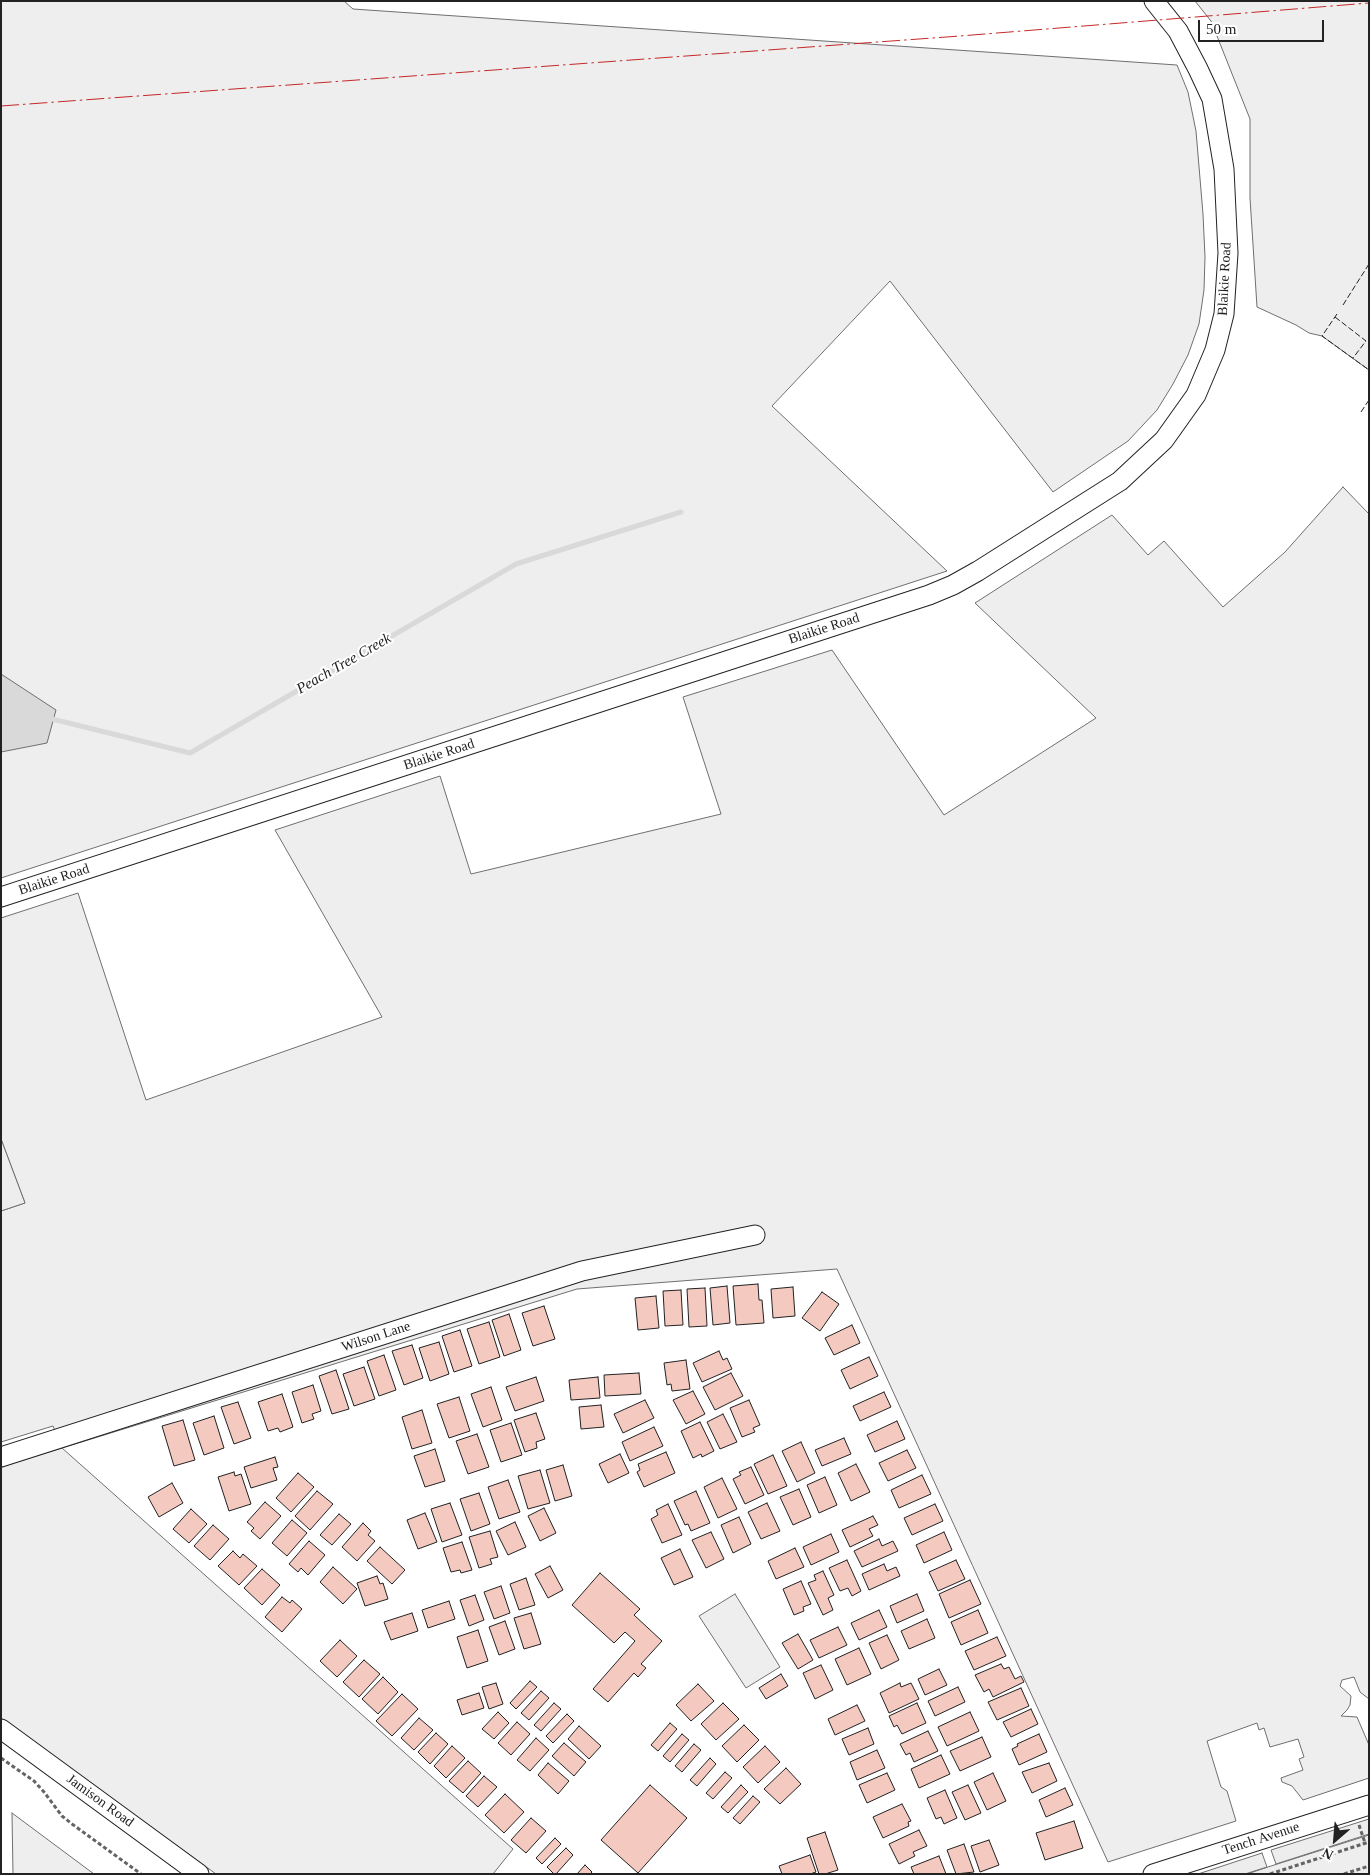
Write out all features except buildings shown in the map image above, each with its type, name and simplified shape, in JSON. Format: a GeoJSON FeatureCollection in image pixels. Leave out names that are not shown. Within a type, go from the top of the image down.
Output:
{"type":"FeatureCollection","features":[{"type":"Feature","properties":{"kind":"street","name":"Blaikie Road"},"geometry":{"type":"LineString","coordinates":[[1,897],[929,595],[953,585],[978,571],[1120,481],[1164,440],[1196,395],[1215,350],[1224,314],[1228,253],[1224,169],[1212,100],[1178,31],[1154,1]]}},
{"type":"Feature","properties":{"kind":"street","name":"Wilson Lane"},"geometry":{"type":"LineString","coordinates":[[1,1457],[582,1271],[755,1236]]}},
{"type":"Feature","properties":{"kind":"street","name":"Jamison Road"},"geometry":{"type":"LineString","coordinates":[[1,1729],[200,1874]]}},
{"type":"Feature","properties":{"kind":"street","name":"Tench Avenue"},"geometry":{"type":"LineString","coordinates":[[1153,1874],[1369,1805]]}},
{"type":"Feature","properties":{"kind":"path"},"geometry":{"type":"LineString","coordinates":[[1,1758],[34,1781],[62,1816],[141,1874]]}},
{"type":"Feature","properties":{"kind":"path"},"geometry":{"type":"LineString","coordinates":[[1270,1874],[1367,1843],[1358,1822]]}},
{"type":"Feature","properties":{"kind":"path"},"geometry":{"type":"LineString","coordinates":[[1344,1874],[1369,1866]]}},
{"type":"Feature","properties":{"kind":"shaded area"},"geometry":{"type":"Polygon","coordinates":[[[1,1],[344,1],[353,9],[1177,65],[1188,92],[1196,131],[1205,257],[1204,290],[1199,324],[1188,355],[1157,410],[1128,441],[1053,492],[890,281],[772,406],[947,571],[1,878],[1,1]]]}},
{"type":"Feature","properties":{"kind":"shaded area"},"geometry":{"type":"Polygon","coordinates":[[[1195,1],[1369,1],[1369,370],[1322,336],[1309,333],[1257,307],[1250,198],[1250,119],[1211,21],[1195,1]]]}},
{"type":"Feature","properties":{"kind":"shaded area"},"geometry":{"type":"Polygon","coordinates":[[[1343,487],[1369,514],[1369,1699],[1360,1692],[1354,1677],[1342,1680],[1340,1686],[1351,1696],[1350,1705],[1341,1716],[1357,1717],[1369,1745],[1369,1778],[1303,1800],[1292,1786],[1282,1782],[1281,1778],[1303,1770],[1299,1759],[1304,1757],[1298,1739],[1270,1747],[1264,1728],[1259,1730],[1257,1723],[1207,1741],[1221,1787],[1227,1791],[1236,1821],[1108,1862],[837,1269],[577,1289],[62,1448],[53,1426],[1,1442],[1,1211],[25,1203],[1,1139],[1,918],[78,893],[146,1100],[382,1017],[275,830],[440,776],[471,874],[721,814],[683,697],[832,650],[944,815],[1096,718],[975,603],[1112,515],[1148,555],[1164,541],[1223,607],[1285,552],[1343,487]]]}},
{"type":"Feature","properties":{"kind":"shaded area"},"geometry":{"type":"Polygon","coordinates":[[[1,674],[56,710],[47,743],[1,752],[1,674]]]}},
{"type":"Feature","properties":{"kind":"shaded area"},"geometry":{"type":"Polygon","coordinates":[[[1,1139],[25,1203],[1,1211],[1,1139]]]}},
{"type":"Feature","properties":{"kind":"shaded area"},"geometry":{"type":"Polygon","coordinates":[[[62,1448],[513,1849],[493,1874],[216,1874],[1,1718],[1,1467],[62,1448]]]}},
{"type":"Feature","properties":{"kind":"shaded area"},"geometry":{"type":"Polygon","coordinates":[[[735,1594],[780,1667],[746,1688],[699,1616],[735,1594]]]}},
{"type":"Feature","properties":{"kind":"shaded area"},"geometry":{"type":"Polygon","coordinates":[[[12,1813],[94,1874],[13,1874],[12,1813]]]}},
{"type":"Feature","properties":{"kind":"shaded area"},"geometry":{"type":"Polygon","coordinates":[[[1369,1819],[1369,1834],[1276,1864],[1271,1850],[1369,1819]]]}},
{"type":"Feature","properties":{"kind":"shaded area"},"geometry":{"type":"Polygon","coordinates":[[[1369,1835],[1369,1874],[1247,1874],[1271,1866],[1369,1835]]]}},
{"type":"Feature","properties":{"kind":"shaded area"},"geometry":{"type":"Polygon","coordinates":[[[1262,1853],[1267,1867],[1245,1874],[1198,1874],[1262,1853]]]}},
{"type":"Feature","properties":{"kind":"waterway","name":"Peach Tree Creek"},"geometry":{"type":"LineString","coordinates":[[48,718],[190,753],[516,564],[681,512]]}},
{"type":"Feature","properties":{"kind":"fence"},"geometry":{"type":"LineString","coordinates":[[1343,305],[1369,264]]}},
{"type":"Feature","properties":{"kind":"fence"},"geometry":{"type":"LineString","coordinates":[[1337,314],[1322,336],[1369,370]]}},
{"type":"Feature","properties":{"kind":"fence"},"geometry":{"type":"LineString","coordinates":[[1335,317],[1366,341],[1353,358]]}},
{"type":"Feature","properties":{"kind":"fence"},"geometry":{"type":"LineString","coordinates":[[1361,412],[1369,400]]}},
{"type":"Feature","properties":{"kind":"power"},"geometry":{"type":"LineString","coordinates":[[1,106],[960,36],[1369,3]]}}]}
